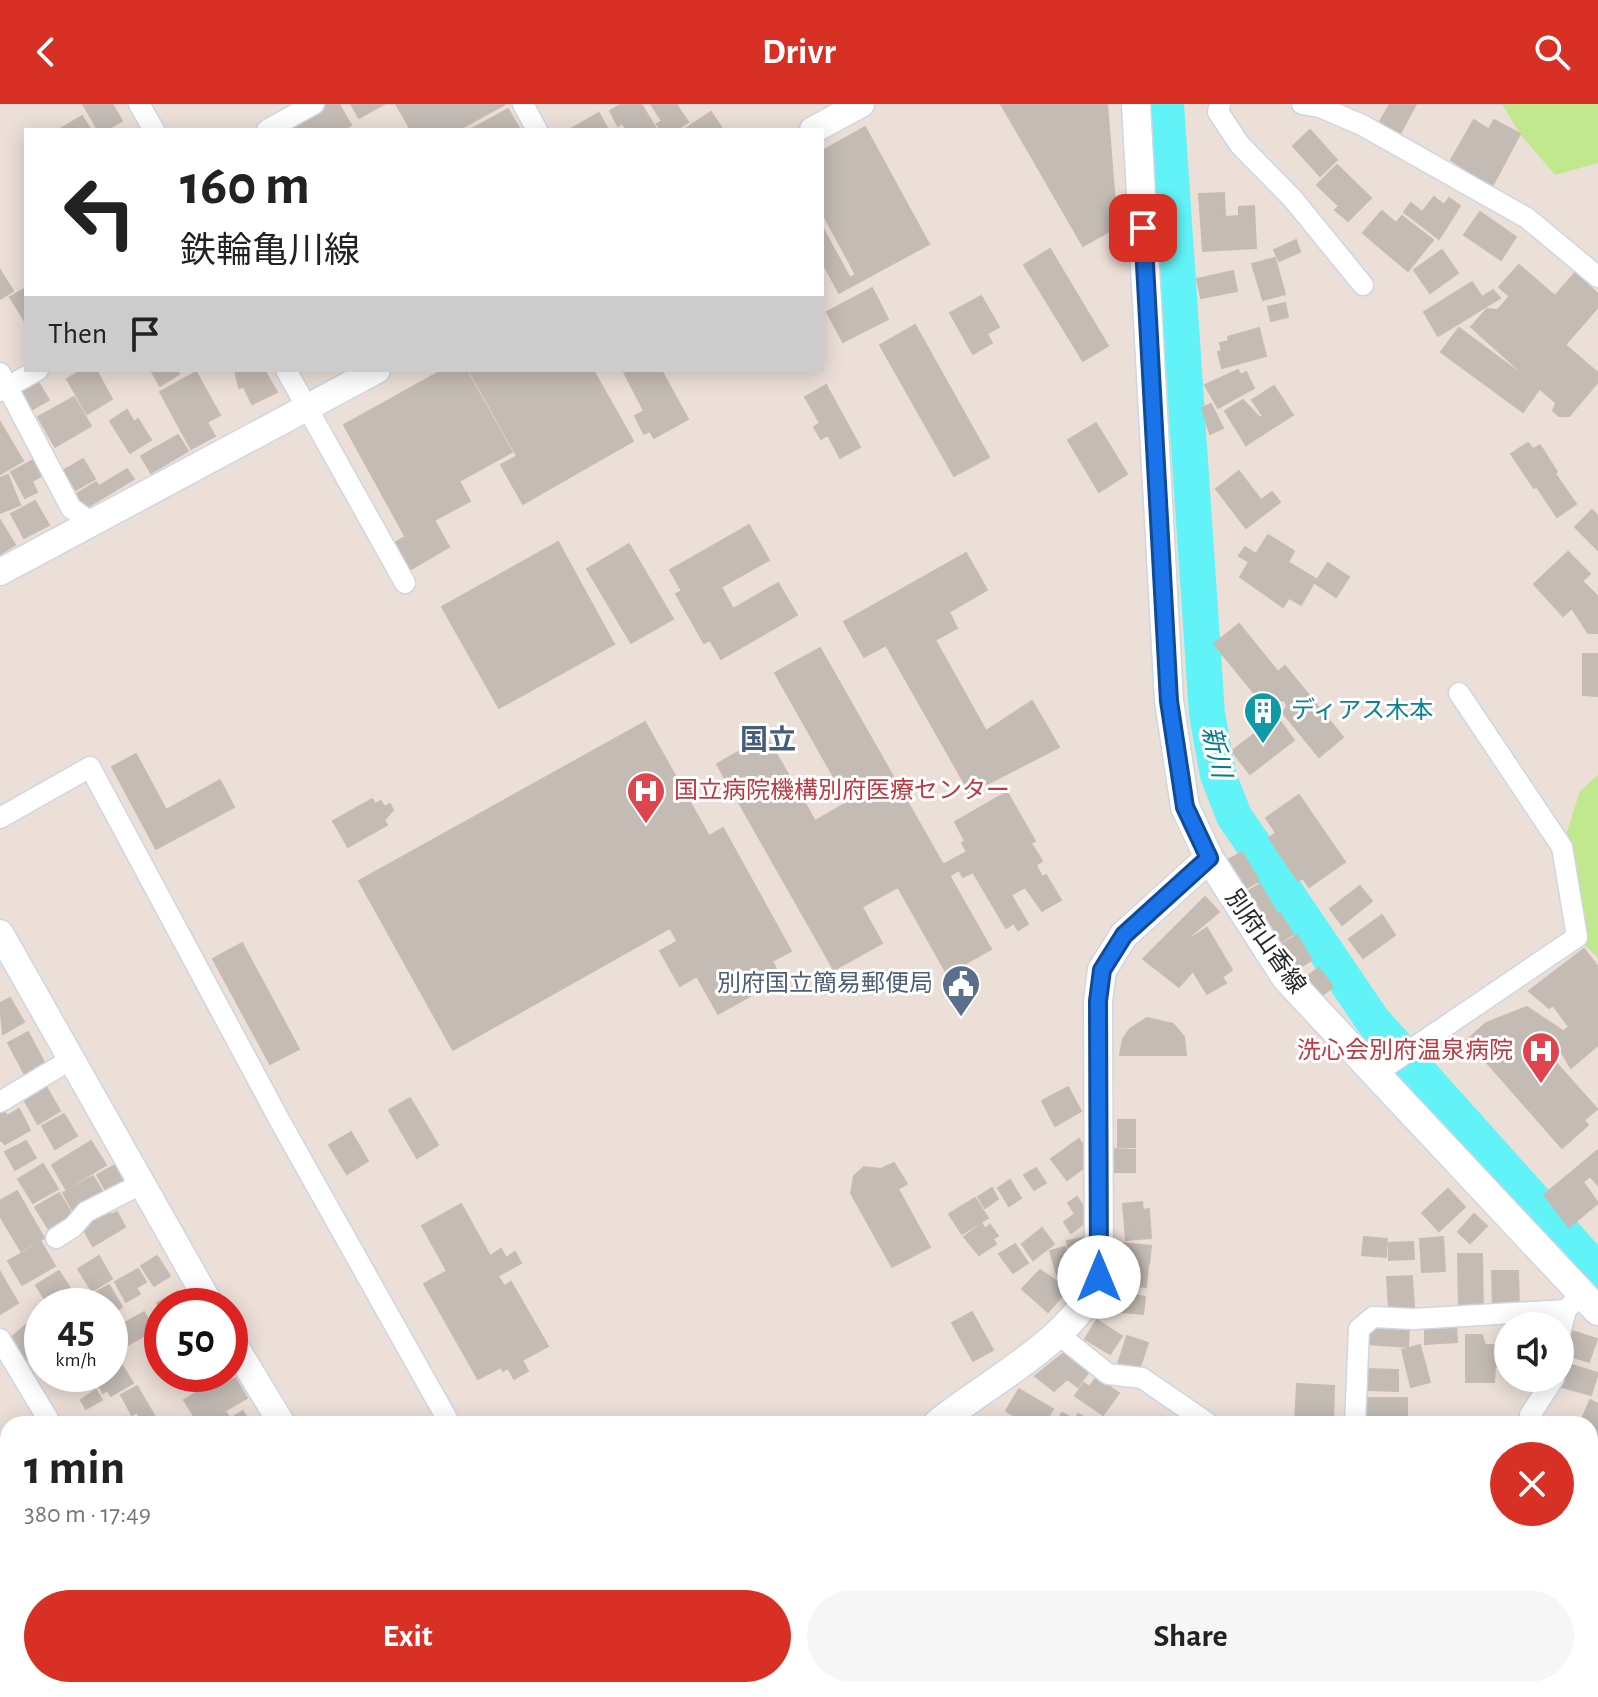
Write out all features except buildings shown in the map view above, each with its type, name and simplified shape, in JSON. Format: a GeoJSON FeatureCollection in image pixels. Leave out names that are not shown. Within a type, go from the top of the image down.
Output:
{"type":"FeatureCollection","features":[{"type":"Feature","properties":{"kind":"main road","name":"別府山香線"},"geometry":{"type":"LineString","coordinates":[[1136,104],[1169,701],[1185,807],[1209,858],[1286,978],[1581,1306]]}},
{"type":"Feature","properties":{"kind":"main road"},"geometry":{"type":"LineString","coordinates":[[948,1416],[1058,1334],[1091,1298],[1099,1277],[1098,1001],[1102,970],[1124,935],[1209,858]]}},
{"type":"Feature","properties":{"kind":"street"},"geometry":{"type":"LineString","coordinates":[[139,104],[153,128]]}},
{"type":"Feature","properties":{"kind":"street"},"geometry":{"type":"LineString","coordinates":[[271,128],[314,104]]}},
{"type":"Feature","properties":{"kind":"street"},"geometry":{"type":"LineString","coordinates":[[523,104],[536,128]]}},
{"type":"Feature","properties":{"kind":"street"},"geometry":{"type":"LineString","coordinates":[[817,128],[861,104]]}},
{"type":"Feature","properties":{"kind":"street"},"geometry":{"type":"LineString","coordinates":[[1220,104],[1218,112],[1240,145],[1293,199],[1363,285]]}},
{"type":"Feature","properties":{"kind":"street"},"geometry":{"type":"LineString","coordinates":[[1302,104],[1320,107],[1362,125],[1527,218],[1598,277]]}},
{"type":"Feature","properties":{"kind":"street"},"geometry":{"type":"LineString","coordinates":[[33,372],[2,384],[71,508],[92,523]]}},
{"type":"Feature","properties":{"kind":"street"},"geometry":{"type":"LineString","coordinates":[[287,372],[405,583]]}},
{"type":"Feature","properties":{"kind":"street"},"geometry":{"type":"LineString","coordinates":[[0,572],[373,372]]}},
{"type":"Feature","properties":{"kind":"street"},"geometry":{"type":"LineString","coordinates":[[1375,1074],[1577,937],[1562,847],[1459,693]]}},
{"type":"Feature","properties":{"kind":"street"},"geometry":{"type":"LineString","coordinates":[[0,818],[90,767],[281,1123],[446,1416]]}},
{"type":"Feature","properties":{"kind":"street"},"geometry":{"type":"LineString","coordinates":[[0,933],[139,1185],[200,1288]]}},
{"type":"Feature","properties":{"kind":"street"},"geometry":{"type":"LineString","coordinates":[[0,1102],[70,1060]]}},
{"type":"Feature","properties":{"kind":"street"},"geometry":{"type":"LineString","coordinates":[[56,1238],[73,1227],[86,1212],[139,1185]]}},
{"type":"Feature","properties":{"kind":"street"},"geometry":{"type":"LineString","coordinates":[[1355,1416],[1359,1329],[1373,1317],[1413,1319],[1581,1306]]}},
{"type":"Feature","properties":{"kind":"street"},"geometry":{"type":"LineString","coordinates":[[1058,1334],[1108,1374],[1142,1378],[1197,1416]]}},
{"type":"Feature","properties":{"kind":"street"},"geometry":{"type":"LineString","coordinates":[[0,1339],[46,1416]]}},
{"type":"Feature","properties":{"kind":"street"},"geometry":{"type":"LineString","coordinates":[[248,1368],[277,1416]]}},
{"type":"Feature","properties":{"kind":"street"},"geometry":{"type":"LineString","coordinates":[[1530,1415],[1545,1392]]}},
{"type":"Feature","properties":{"kind":"green space"},"geometry":{"type":"Polygon","coordinates":[[[1502,104],[1598,104],[1598,163],[1555,175],[1520,134],[1502,104]]]}},
{"type":"Feature","properties":{"kind":"green space"},"geometry":{"type":"Polygon","coordinates":[[[1598,775],[1598,958],[1577,937],[1562,847],[1580,791],[1598,775]]]}},
{"type":"Feature","properties":{"kind":"waterway","name":"新川"},"geometry":{"type":"LineString","coordinates":[[1166,104],[1207,714],[1218,775],[1234,816],[1373,1021],[1598,1272]]}},
{"type":"Feature","properties":{"kind":"place","name":"ディアス木本"},"geometry":{"type":"Point","coordinates":[1263,745]}},
{"type":"Feature","properties":{"kind":"place","name":"国立病院機構別府医療センター"},"geometry":{"type":"Point","coordinates":[646,825]}},
{"type":"Feature","properties":{"kind":"place","name":"別府国立簡易郵便局"},"geometry":{"type":"Point","coordinates":[961,1018]}},
{"type":"Feature","properties":{"kind":"place","name":"洗心会別府温泉病院"},"geometry":{"type":"Point","coordinates":[1541,1085]}},
{"type":"Feature","properties":{"kind":"district","name":"国立"},"geometry":{"type":"Point","coordinates":[768,741]}},
{"type":"Feature","properties":{"kind":"route"},"geometry":{"type":"LineString","coordinates":[[1099,1277],[1098,1001],[1102,970],[1124,935],[1209,858],[1185,807],[1169,701],[1143,228]]}}]}
